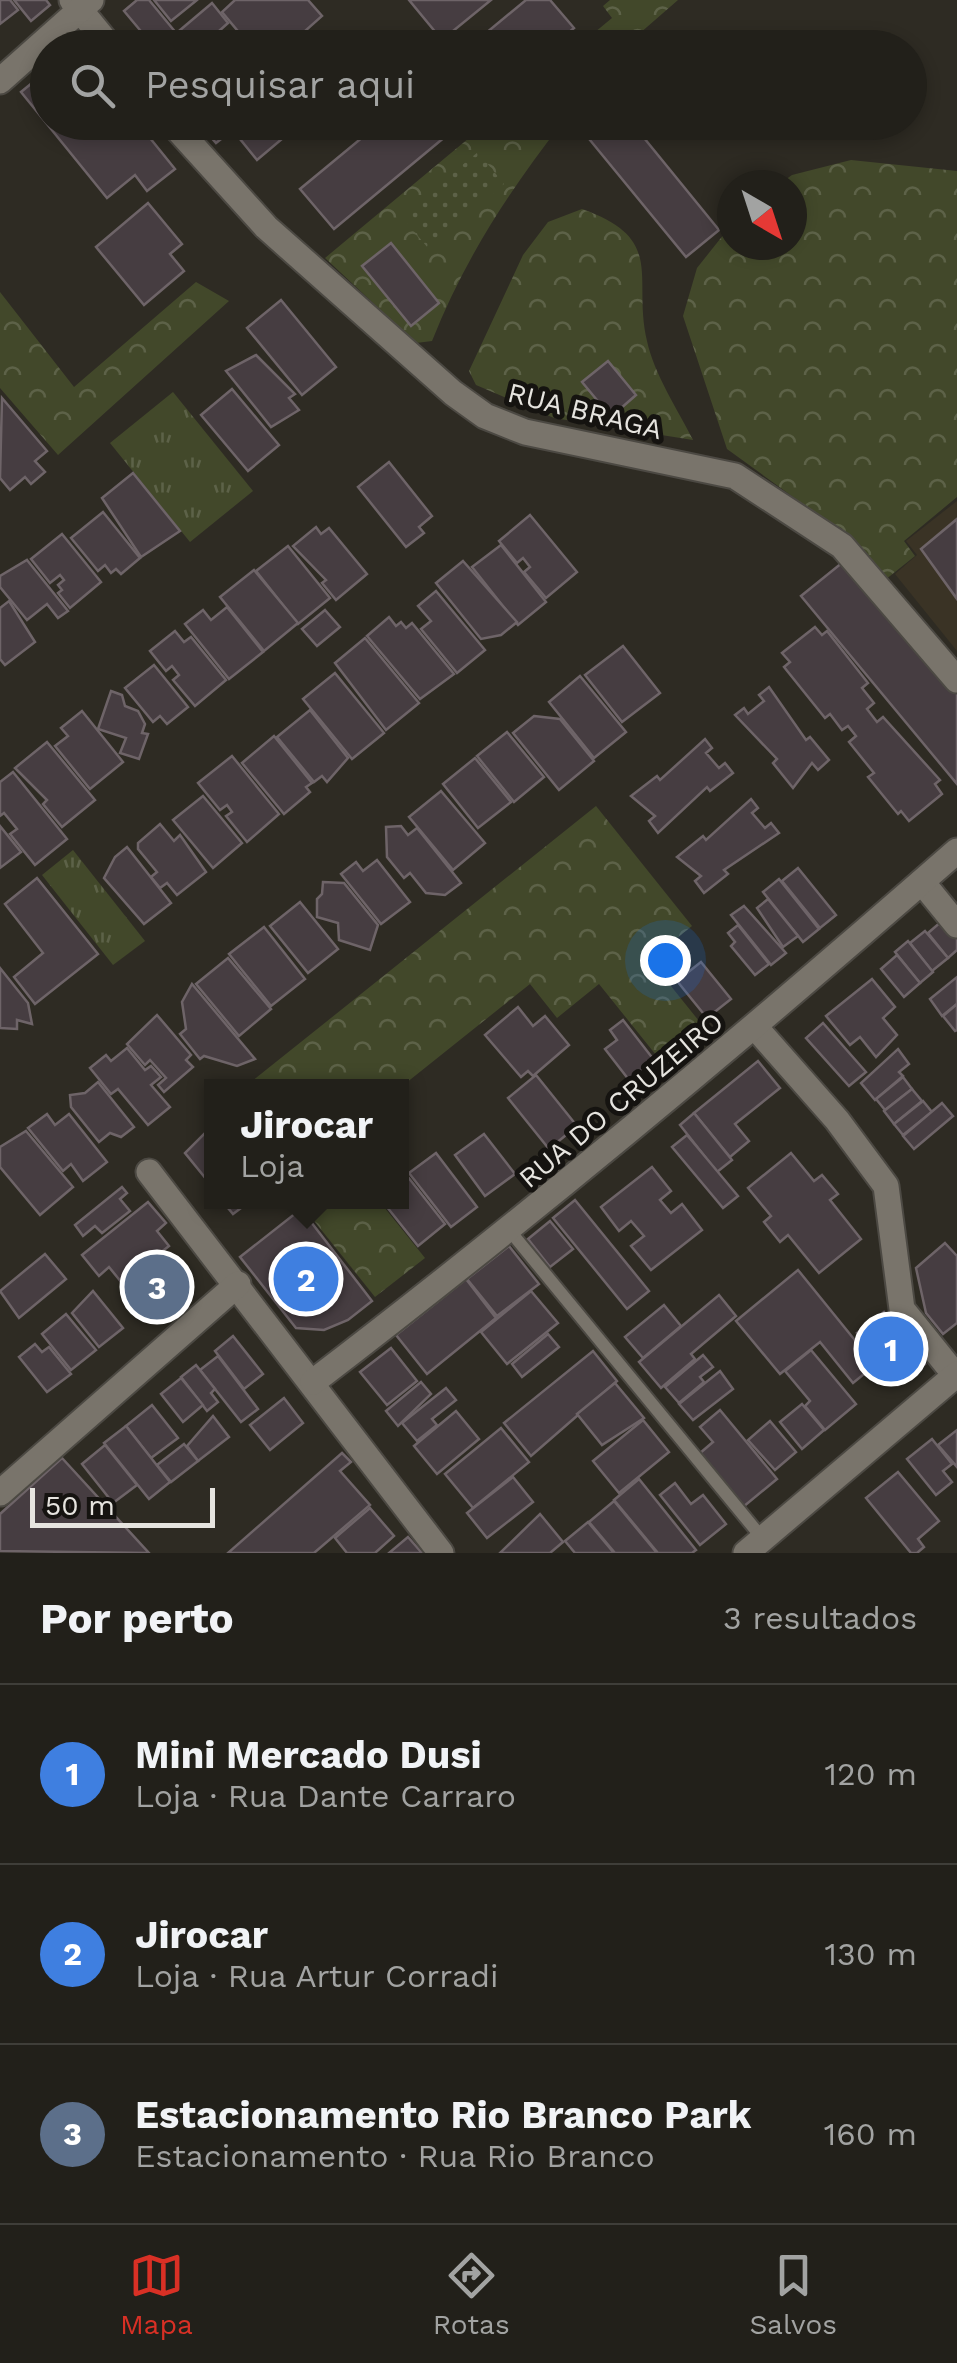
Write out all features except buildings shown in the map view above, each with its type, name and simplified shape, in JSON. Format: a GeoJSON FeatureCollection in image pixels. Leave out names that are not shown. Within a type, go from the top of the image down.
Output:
{"type":"FeatureCollection","features":[{"type":"Feature","properties":{"kind":"street"},"geometry":{"type":"LineString","coordinates":[[53,30],[81,3],[99,30]]}},
{"type":"Feature","properties":{"kind":"street"},"geometry":{"type":"LineString","coordinates":[[0,81],[30,52]]}},
{"type":"Feature","properties":{"kind":"street","name":"RUA BRAGA"},"geometry":{"type":"LineString","coordinates":[[188,140],[266,227],[453,393],[485,416],[525,432],[735,476],[842,546],[957,680]]}},
{"type":"Feature","properties":{"kind":"street","name":"RUA DO CRUZEIRO"},"geometry":{"type":"LineString","coordinates":[[313,1382],[510,1231],[756,1028],[957,851]]}},
{"type":"Feature","properties":{"kind":"street"},"geometry":{"type":"LineString","coordinates":[[922,882],[957,925]]}},
{"type":"Feature","properties":{"kind":"street"},"geometry":{"type":"LineString","coordinates":[[755,1546],[956,1374],[902,1309],[886,1186],[837,1120],[756,1028]]}},
{"type":"Feature","properties":{"kind":"street"},"geometry":{"type":"LineString","coordinates":[[149,1172],[441,1553]]}},
{"type":"Feature","properties":{"kind":"street"},"geometry":{"type":"LineString","coordinates":[[0,1494],[238,1284]]}},
{"type":"Feature","properties":{"kind":"lane"},"geometry":{"type":"LineString","coordinates":[[510,1231],[755,1546]]}},
{"type":"Feature","properties":{"kind":"shaded area"},"geometry":{"type":"Polygon","coordinates":[[[957,501],[957,651],[895,574],[917,555],[906,541],[957,501]]]}},
{"type":"Feature","properties":{"kind":"green space"},"geometry":{"type":"Polygon","coordinates":[[[610,0],[678,0],[644,30],[598,30],[612,18],[603,6],[610,0]]]}},
{"type":"Feature","properties":{"kind":"green space"},"geometry":{"type":"Polygon","coordinates":[[[467,140],[549,140],[489,227],[458,282],[432,341],[416,343],[325,258],[467,140]]]}},
{"type":"Feature","properties":{"kind":"green space"},"geometry":{"type":"Polygon","coordinates":[[[478,152],[504,184],[428,248],[401,216],[478,152]]]}},
{"type":"Feature","properties":{"kind":"green space"},"geometry":{"type":"Polygon","coordinates":[[[851,160],[957,171],[957,497],[904,541],[915,556],[885,580],[847,536],[727,449],[683,316],[697,268],[717,243],[717,260],[807,260],[807,171],[851,160]]]}},
{"type":"Feature","properties":{"kind":"green space"},"geometry":{"type":"Polygon","coordinates":[[[582,209],[609,221],[626,233],[636,247],[650,353],[693,440],[554,418],[476,385],[469,371],[523,255],[548,222],[582,209]]]}},
{"type":"Feature","properties":{"kind":"green space"},"geometry":{"type":"Polygon","coordinates":[[[196,282],[229,301],[58,455],[0,388],[0,292],[74,387],[196,282]]]}},
{"type":"Feature","properties":{"kind":"green space"},"geometry":{"type":"Polygon","coordinates":[[[173,392],[253,491],[190,542],[110,443],[173,392]]]}},
{"type":"Feature","properties":{"kind":"green space"},"geometry":{"type":"Polygon","coordinates":[[[596,806],[692,926],[650,960],[703,1026],[660,1060],[599,984],[557,1018],[530,984],[409,1081],[255,1079],[596,806]]]}},
{"type":"Feature","properties":{"kind":"green space"},"geometry":{"type":"Polygon","coordinates":[[[73,850],[145,941],[113,965],[42,875],[73,850]]]}},
{"type":"Feature","properties":{"kind":"green space"},"geometry":{"type":"Polygon","coordinates":[[[305,1209],[386,1209],[425,1258],[375,1297],[305,1209]]]}},
{"type":"Feature","properties":{"kind":"place","name":"Jirocar"},"geometry":{"type":"Point","coordinates":[306,1279]}},
{"type":"Feature","properties":{"kind":"place","name":"Estacionamento Rio Branco Park"},"geometry":{"type":"Point","coordinates":[157,1287]}},
{"type":"Feature","properties":{"kind":"place","name":"Mini Mercado Dusi"},"geometry":{"type":"Point","coordinates":[891,1349]}}]}
